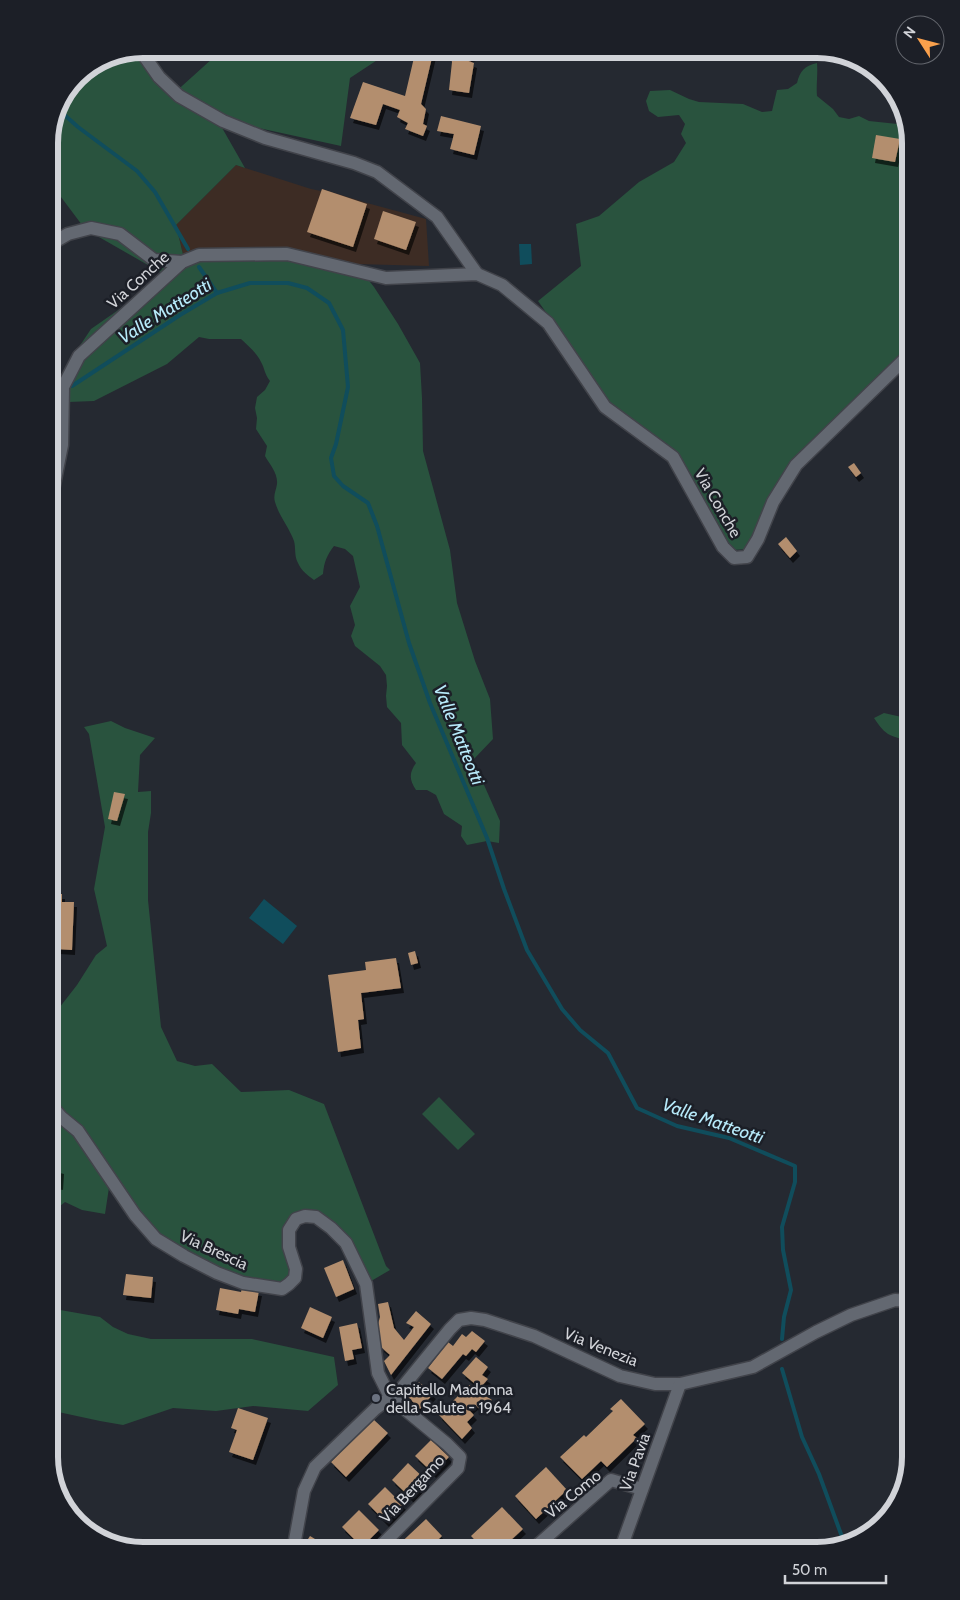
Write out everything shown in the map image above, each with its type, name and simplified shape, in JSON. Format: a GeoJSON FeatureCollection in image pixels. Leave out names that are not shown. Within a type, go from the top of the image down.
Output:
{"type":"FeatureCollection","features":[{"type":"Feature","properties":{"kind":"street"},"geometry":{"type":"LineString","coordinates":[[146,58],[159,77],[179,96],[223,121],[265,138],[354,163],[377,172],[438,217],[477,274]]}},
{"type":"Feature","properties":{"kind":"street"},"geometry":{"type":"LineString","coordinates":[[58,240],[68,234],[91,228],[120,234],[154,260],[182,262]]}},
{"type":"Feature","properties":{"kind":"street","name":"Via Conche"},"geometry":{"type":"LineString","coordinates":[[58,465],[62,445],[63,387],[79,356],[182,262],[199,255],[287,254],[386,278],[477,274],[502,285],[548,323],[605,407],[673,456],[723,547],[734,558],[747,557],[758,539],[773,502],[796,464],[902,362]]}},
{"type":"Feature","properties":{"kind":"street","name":"Via Brescia"},"geometry":{"type":"LineString","coordinates":[[58,1114],[78,1131],[134,1215],[156,1239],[217,1273],[243,1283],[282,1289],[295,1278],[296,1269],[289,1247],[289,1230],[296,1219],[305,1216],[316,1217],[331,1228],[346,1243],[366,1284],[378,1373],[390,1397]]}},
{"type":"Feature","properties":{"kind":"street","name":"Via Venezia"},"geometry":{"type":"LineString","coordinates":[[390,1397],[401,1389],[459,1320],[471,1318],[485,1320],[534,1336],[620,1376],[655,1384],[680,1384],[752,1367],[851,1315],[895,1300],[902,1300]]}},
{"type":"Feature","properties":{"kind":"street","name":"Via Pavia"},"geometry":{"type":"LineString","coordinates":[[623,1542],[680,1384]]}},
{"type":"Feature","properties":{"kind":"street"},"geometry":{"type":"LineString","coordinates":[[295,1542],[304,1492],[315,1467],[374,1409],[390,1397]]}},
{"type":"Feature","properties":{"kind":"street","name":"Via Bergamo"},"geometry":{"type":"LineString","coordinates":[[385,1542],[458,1468],[460,1456],[390,1397]]}},
{"type":"Feature","properties":{"kind":"street","name":"Via Como"},"geometry":{"type":"LineString","coordinates":[[540,1542],[611,1480],[642,1489]]}},
{"type":"Feature","properties":{"kind":"shaded area"},"geometry":{"type":"Polygon","coordinates":[[[236,165],[311,189],[321,191],[322,189],[426,219],[429,266],[356,264],[314,255],[185,263],[176,225],[236,165]]]}},
{"type":"Feature","properties":{"kind":"green space"},"geometry":{"type":"Polygon","coordinates":[[[145,58],[156,81],[172,95],[213,58],[380,58],[350,78],[341,146],[217,119],[245,168],[236,165],[176,225],[185,263],[203,253],[314,255],[356,264],[374,287],[398,324],[420,363],[423,451],[450,550],[457,603],[475,661],[490,699],[493,739],[473,760],[500,821],[499,843],[487,841],[467,845],[461,836],[462,826],[444,814],[436,795],[427,790],[416,790],[411,776],[416,763],[402,745],[401,723],[387,707],[386,675],[380,666],[355,646],[351,636],[355,625],[350,606],[360,587],[353,556],[345,549],[334,546],[326,559],[323,574],[314,580],[299,566],[294,541],[275,502],[274,495],[277,480],[265,456],[267,446],[256,429],[257,418],[255,408],[257,397],[265,390],[270,381],[262,364],[252,350],[241,339],[209,339],[199,337],[167,364],[94,401],[68,402],[67,365],[91,329],[167,276],[85,229],[58,193],[58,136],[64,110],[72,95],[82,82],[95,72],[110,64],[126,59],[145,58]]]}},
{"type":"Feature","properties":{"kind":"green space"},"geometry":{"type":"Polygon","coordinates":[[[817,63],[817,96],[833,109],[839,117],[849,119],[859,116],[869,121],[901,124],[902,357],[819,440],[760,536],[749,549],[732,550],[678,467],[609,402],[538,301],[581,266],[576,224],[599,216],[639,182],[674,162],[686,143],[681,134],[685,124],[679,115],[658,117],[649,111],[646,101],[650,91],[670,90],[699,102],[743,104],[762,112],[772,111],[777,90],[788,89],[797,83],[803,70],[817,63]]]}},
{"type":"Feature","properties":{"kind":"green space"},"geometry":{"type":"Polygon","coordinates":[[[884,713],[902,717],[902,740],[884,731],[874,718],[884,713]]]}},
{"type":"Feature","properties":{"kind":"green space"},"geometry":{"type":"Polygon","coordinates":[[[111,721],[155,738],[140,755],[138,792],[151,791],[151,813],[148,832],[148,900],[161,1027],[177,1061],[195,1066],[212,1064],[241,1092],[289,1090],[324,1104],[386,1266],[390,1270],[366,1284],[346,1243],[305,1216],[289,1230],[296,1269],[289,1284],[243,1283],[156,1239],[110,1181],[105,1214],[82,1210],[65,1202],[58,1208],[58,1009],[77,985],[96,955],[107,946],[94,889],[105,827],[89,734],[84,727],[111,721]]]}},
{"type":"Feature","properties":{"kind":"green space"},"geometry":{"type":"Polygon","coordinates":[[[439,1097],[475,1134],[458,1150],[422,1114],[439,1097]]]}},
{"type":"Feature","properties":{"kind":"green space"},"geometry":{"type":"Polygon","coordinates":[[[58,1310],[100,1317],[113,1327],[128,1334],[151,1339],[252,1339],[334,1357],[338,1385],[308,1411],[253,1406],[216,1411],[173,1408],[123,1425],[58,1412],[58,1310]]]}},
{"type":"Feature","properties":{"kind":"water"},"geometry":{"type":"Polygon","coordinates":[[[519,244],[531,244],[532,264],[520,265],[519,244]]]}},
{"type":"Feature","properties":{"kind":"water"},"geometry":{"type":"Polygon","coordinates":[[[264,899],[297,926],[283,944],[249,918],[264,899]]]}},
{"type":"Feature","properties":{"kind":"building"},"geometry":{"type":"Polygon","coordinates":[[[414,58],[432,58],[421,104],[426,109],[423,124],[427,126],[423,136],[405,129],[408,123],[397,117],[400,110],[383,104],[376,125],[350,118],[363,82],[405,96],[414,58]]]}},
{"type":"Feature","properties":{"kind":"building"},"geometry":{"type":"Polygon","coordinates":[[[451,58],[466,58],[463,59],[474,63],[469,93],[449,90],[451,58]]]}},
{"type":"Feature","properties":{"kind":"building"},"geometry":{"type":"Polygon","coordinates":[[[441,116],[481,126],[474,155],[450,149],[454,134],[437,131],[441,116]]]}},
{"type":"Feature","properties":{"kind":"building"},"geometry":{"type":"Polygon","coordinates":[[[876,135],[900,139],[895,162],[872,158],[876,135]]]}},
{"type":"Feature","properties":{"kind":"building"},"geometry":{"type":"Polygon","coordinates":[[[322,189],[367,204],[353,247],[307,232],[322,189]]]}},
{"type":"Feature","properties":{"kind":"building"},"geometry":{"type":"Polygon","coordinates":[[[383,211],[416,222],[406,250],[374,239],[383,211]]]}},
{"type":"Feature","properties":{"kind":"building"},"geometry":{"type":"Polygon","coordinates":[[[854,463],[861,473],[856,477],[848,467],[854,463]]]}},
{"type":"Feature","properties":{"kind":"building"},"geometry":{"type":"Polygon","coordinates":[[[786,537],[797,551],[790,558],[778,544],[786,537]]]}},
{"type":"Feature","properties":{"kind":"building"},"geometry":{"type":"Polygon","coordinates":[[[114,792],[125,794],[117,821],[108,819],[114,792]]]}},
{"type":"Feature","properties":{"kind":"building"},"geometry":{"type":"Polygon","coordinates":[[[58,894],[62,894],[62,902],[74,902],[72,950],[58,949],[58,894]]]}},
{"type":"Feature","properties":{"kind":"building"},"geometry":{"type":"Polygon","coordinates":[[[415,951],[418,963],[411,965],[408,953],[415,951]]]}},
{"type":"Feature","properties":{"kind":"building"},"geometry":{"type":"Polygon","coordinates":[[[396,958],[401,988],[361,993],[364,1019],[358,1020],[361,1048],[338,1052],[328,975],[366,970],[365,962],[396,958]]]}},
{"type":"Feature","properties":{"kind":"building"},"geometry":{"type":"Polygon","coordinates":[[[58,1168],[61,1169],[60,1185],[58,1185],[58,1168]]]}},
{"type":"Feature","properties":{"kind":"building"},"geometry":{"type":"Polygon","coordinates":[[[343,1260],[354,1289],[336,1297],[324,1268],[343,1260]]]}},
{"type":"Feature","properties":{"kind":"building"},"geometry":{"type":"Polygon","coordinates":[[[126,1274],[153,1277],[151,1298],[123,1295],[126,1274]]]}},
{"type":"Feature","properties":{"kind":"building"},"geometry":{"type":"Polygon","coordinates":[[[220,1288],[241,1292],[242,1288],[259,1291],[255,1312],[239,1309],[238,1314],[216,1310],[220,1288]]]}},
{"type":"Feature","properties":{"kind":"building"},"geometry":{"type":"Polygon","coordinates":[[[388,1302],[394,1328],[404,1340],[414,1327],[406,1323],[416,1311],[431,1324],[391,1375],[384,1361],[390,1355],[381,1347],[378,1324],[380,1317],[378,1304],[388,1302]]]}},
{"type":"Feature","properties":{"kind":"building"},"geometry":{"type":"Polygon","coordinates":[[[310,1307],[332,1317],[323,1338],[301,1328],[310,1307]]]}},
{"type":"Feature","properties":{"kind":"building"},"geometry":{"type":"Polygon","coordinates":[[[357,1323],[362,1348],[352,1350],[354,1359],[345,1361],[339,1327],[357,1323]]]}},
{"type":"Feature","properties":{"kind":"building"},"geometry":{"type":"Polygon","coordinates":[[[472,1331],[485,1341],[476,1352],[472,1349],[466,1356],[463,1354],[442,1379],[428,1368],[448,1342],[453,1346],[462,1334],[466,1337],[472,1331]]]}},
{"type":"Feature","properties":{"kind":"building"},"geometry":{"type":"Polygon","coordinates":[[[476,1357],[488,1367],[482,1375],[488,1379],[480,1388],[462,1373],[476,1357]]]}},
{"type":"Feature","properties":{"kind":"building"},"geometry":{"type":"Polygon","coordinates":[[[419,1382],[433,1394],[420,1409],[407,1396],[419,1382]]]}},
{"type":"Feature","properties":{"kind":"building"},"geometry":{"type":"Polygon","coordinates":[[[469,1385],[492,1400],[481,1410],[475,1405],[469,1410],[474,1415],[467,1422],[472,1428],[462,1439],[439,1415],[469,1385]]]}},
{"type":"Feature","properties":{"kind":"building","name":"Capitello Madonna della Salute - 1964"},"geometry":{"type":"Polygon","coordinates":[[[377,1394],[381,1398],[376,1402],[372,1402],[372,1396],[377,1394]]]}},
{"type":"Feature","properties":{"kind":"building"},"geometry":{"type":"Polygon","coordinates":[[[621,1399],[645,1424],[633,1435],[637,1438],[607,1467],[601,1461],[582,1479],[560,1457],[584,1435],[586,1437],[613,1411],[610,1409],[621,1399]]]}},
{"type":"Feature","properties":{"kind":"building"},"geometry":{"type":"Polygon","coordinates":[[[238,1408],[268,1418],[253,1460],[229,1452],[237,1430],[231,1428],[238,1408]]]}},
{"type":"Feature","properties":{"kind":"building"},"geometry":{"type":"Polygon","coordinates":[[[373,1419],[388,1433],[346,1477],[331,1462],[373,1419]]]}},
{"type":"Feature","properties":{"kind":"building"},"geometry":{"type":"Polygon","coordinates":[[[431,1440],[449,1457],[433,1473],[415,1456],[431,1440]]]}},
{"type":"Feature","properties":{"kind":"building"},"geometry":{"type":"Polygon","coordinates":[[[408,1463],[427,1481],[411,1498],[392,1480],[408,1463]]]}},
{"type":"Feature","properties":{"kind":"building"},"geometry":{"type":"Polygon","coordinates":[[[546,1467],[567,1490],[536,1519],[515,1496],[546,1467]]]}},
{"type":"Feature","properties":{"kind":"building"},"geometry":{"type":"Polygon","coordinates":[[[385,1487],[403,1505],[386,1522],[368,1504],[385,1487]]]}},
{"type":"Feature","properties":{"kind":"building"},"geometry":{"type":"Polygon","coordinates":[[[502,1507],[523,1529],[509,1542],[477,1542],[471,1536],[502,1507]]]}},
{"type":"Feature","properties":{"kind":"building"},"geometry":{"type":"Polygon","coordinates":[[[359,1510],[379,1530],[367,1542],[357,1542],[342,1527],[359,1510]]]}},
{"type":"Feature","properties":{"kind":"building"},"geometry":{"type":"Polygon","coordinates":[[[426,1519],[442,1536],[436,1542],[402,1542],[426,1519]]]}},
{"type":"Feature","properties":{"kind":"building"},"geometry":{"type":"Polygon","coordinates":[[[310,1536],[320,1542],[306,1542],[310,1536]]]}},
{"type":"Feature","properties":{"kind":"waterway"},"geometry":{"type":"LineString","coordinates":[[63,114],[137,171],[155,192],[188,249]]}},
{"type":"Feature","properties":{"kind":"waterway"},"geometry":{"type":"LineString","coordinates":[[199,267],[217,293]]}},
{"type":"Feature","properties":{"kind":"waterway","name":"Valle Matteotti"},"geometry":{"type":"LineString","coordinates":[[72,386],[217,293],[250,283],[288,283],[307,288],[329,303],[343,330],[348,387],[336,444],[331,458],[334,476],[343,486],[368,503],[377,526],[409,643],[430,703],[487,838],[527,950],[562,1009],[580,1030],[608,1053],[637,1108],[677,1126],[729,1138],[795,1166],[795,1182],[782,1227],[783,1250],[791,1290],[784,1317],[782,1339]]}},
{"type":"Feature","properties":{"kind":"waterway","name":"Valle Matteotti"},"geometry":{"type":"LineString","coordinates":[[782,1369],[802,1437],[819,1474],[843,1539]]}},
{"type":"Feature","properties":{"kind":"place","name":"Capitello Madonna della Salute - 1964"},"geometry":{"type":"Point","coordinates":[376,1398]}}]}
